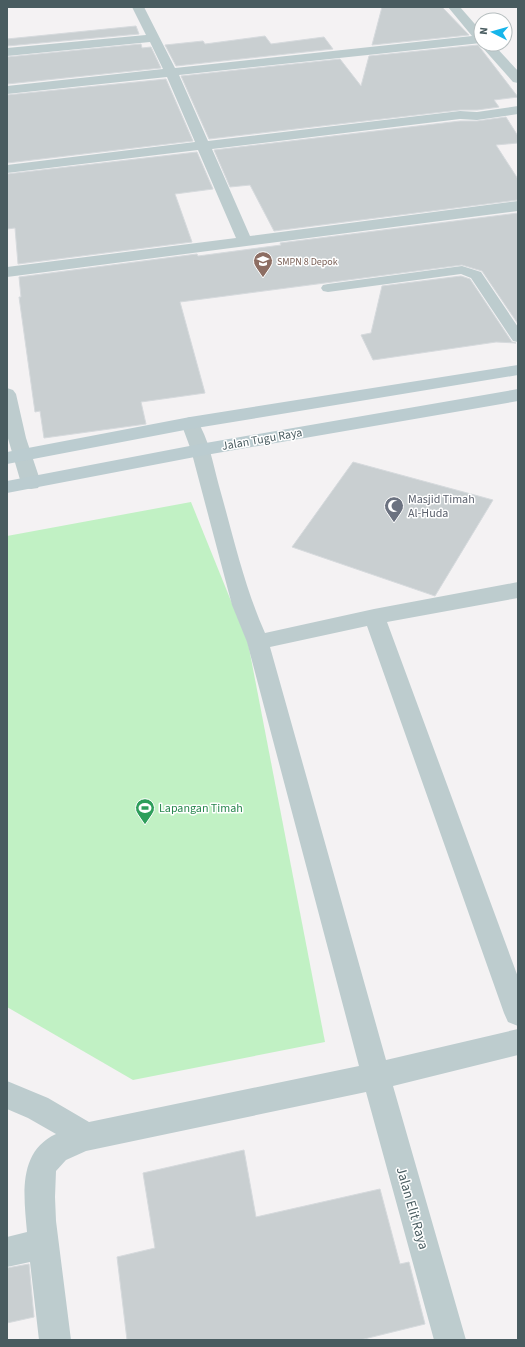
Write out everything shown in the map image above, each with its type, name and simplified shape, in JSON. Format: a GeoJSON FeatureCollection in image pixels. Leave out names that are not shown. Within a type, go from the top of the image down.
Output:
{"type":"FeatureCollection","features":[{"type":"Feature","properties":{"kind":"street"},"geometry":{"type":"LineString","coordinates":[[138,7],[171,72],[245,241]]}},
{"type":"Feature","properties":{"kind":"street"},"geometry":{"type":"LineString","coordinates":[[454,7],[473,30]]}},
{"type":"Feature","properties":{"kind":"street"},"geometry":{"type":"LineString","coordinates":[[7,52],[154,38]]}},
{"type":"Feature","properties":{"kind":"street"},"geometry":{"type":"LineString","coordinates":[[7,90],[473,40]]}},
{"type":"Feature","properties":{"kind":"street"},"geometry":{"type":"LineString","coordinates":[[493,52],[518,79]]}},
{"type":"Feature","properties":{"kind":"street"},"geometry":{"type":"LineString","coordinates":[[7,179],[460,115],[477,116],[518,110]]}},
{"type":"Feature","properties":{"kind":"street"},"geometry":{"type":"LineString","coordinates":[[7,169],[204,150]]}},
{"type":"Feature","properties":{"kind":"street"},"geometry":{"type":"LineString","coordinates":[[7,272],[518,206]]}},
{"type":"Feature","properties":{"kind":"street"},"geometry":{"type":"LineString","coordinates":[[14,457],[190,423],[518,370]]}},
{"type":"Feature","properties":{"kind":"street"},"geometry":{"type":"LineString","coordinates":[[7,394],[14,457],[31,483]]}},
{"type":"Feature","properties":{"kind":"street","name":"Jalan Tugu Raya"},"geometry":{"type":"LineString","coordinates":[[7,487],[200,450],[518,395]]}},
{"type":"Feature","properties":{"kind":"street","name":"Jalan Elit Raya"},"geometry":{"type":"LineString","coordinates":[[190,423],[200,450],[242,605],[258,642],[376,1076],[450,1340]]}},
{"type":"Feature","properties":{"kind":"street"},"geometry":{"type":"LineString","coordinates":[[258,642],[374,617],[518,590]]}},
{"type":"Feature","properties":{"kind":"street"},"geometry":{"type":"LineString","coordinates":[[374,617],[518,1013]]}},
{"type":"Feature","properties":{"kind":"street"},"geometry":{"type":"LineString","coordinates":[[55,1340],[39,1193],[41,1168],[56,1148],[86,1136],[376,1076],[518,1042]]}},
{"type":"Feature","properties":{"kind":"street"},"geometry":{"type":"LineString","coordinates":[[7,1095],[20,1099],[53,1114],[86,1136]]}},
{"type":"Feature","properties":{"kind":"street"},"geometry":{"type":"LineString","coordinates":[[7,1252],[44,1243]]}},
{"type":"Feature","properties":{"kind":"lane"},"geometry":{"type":"LineString","coordinates":[[328,288],[462,270],[476,275],[518,338]]}},
{"type":"Feature","properties":{"kind":"green space","name":"Lapangan Timah"},"geometry":{"type":"Polygon","coordinates":[[[191,502],[248,643],[325,1042],[133,1080],[7,1007],[7,536],[191,502]]]}},
{"type":"Feature","properties":{"kind":"building"},"geometry":{"type":"Polygon","coordinates":[[[382,7],[442,7],[469,35],[372,45],[382,7]]]}},
{"type":"Feature","properties":{"kind":"building"},"geometry":{"type":"Polygon","coordinates":[[[136,26],[139,34],[7,46],[7,39],[136,26]]]}},
{"type":"Feature","properties":{"kind":"building"},"geometry":{"type":"Polygon","coordinates":[[[265,36],[271,44],[324,37],[333,49],[176,66],[165,45],[203,41],[205,44],[265,36]]]}},
{"type":"Feature","properties":{"kind":"building"},"geometry":{"type":"Polygon","coordinates":[[[141,44],[142,48],[151,47],[161,68],[7,84],[7,57],[141,44]]]}},
{"type":"Feature","properties":{"kind":"building"},"geometry":{"type":"Polygon","coordinates":[[[473,46],[473,52],[483,52],[518,97],[494,100],[499,107],[477,110],[460,110],[209,139],[181,76],[340,59],[361,86],[369,56],[473,46]]]}},
{"type":"Feature","properties":{"kind":"building"},"geometry":{"type":"Polygon","coordinates":[[[166,79],[193,141],[7,163],[7,95],[166,79]]]}},
{"type":"Feature","properties":{"kind":"building"},"geometry":{"type":"Polygon","coordinates":[[[506,117],[518,136],[518,143],[496,145],[518,179],[518,200],[274,231],[250,185],[230,187],[214,150],[460,121],[477,121],[506,117]]]}},
{"type":"Feature","properties":{"kind":"building"},"geometry":{"type":"Polygon","coordinates":[[[197,152],[213,189],[175,194],[192,242],[18,264],[15,228],[7,229],[7,174],[197,152]]]}},
{"type":"Feature","properties":{"kind":"building"},"geometry":{"type":"Polygon","coordinates":[[[518,213],[518,324],[482,271],[462,265],[180,302],[205,393],[141,402],[146,424],[44,438],[40,411],[35,412],[19,297],[21,297],[19,277],[197,254],[198,256],[281,245],[280,243],[518,213]]]}},
{"type":"Feature","properties":{"kind":"building"},"geometry":{"type":"Polygon","coordinates":[[[461,276],[470,279],[512,342],[516,343],[496,342],[373,360],[361,335],[371,333],[382,286],[461,276]]]}},
{"type":"Feature","properties":{"kind":"building","name":"Masjid Timah Al-Huda"},"geometry":{"type":"Polygon","coordinates":[[[353,462],[493,500],[435,596],[292,547],[353,462]]]}},
{"type":"Feature","properties":{"kind":"building"},"geometry":{"type":"Polygon","coordinates":[[[244,1150],[256,1217],[380,1189],[400,1264],[409,1262],[425,1324],[360,1340],[127,1340],[117,1257],[155,1248],[143,1173],[244,1150]]]}},
{"type":"Feature","properties":{"kind":"building"},"geometry":{"type":"Polygon","coordinates":[[[29,1264],[34,1317],[7,1323],[7,1268],[29,1264]]]}},
{"type":"Feature","properties":{"kind":"place","name":"SMPN 8 Depok"},"geometry":{"type":"Point","coordinates":[263,278]}},
{"type":"Feature","properties":{"kind":"place","name":"Masjid Timah Al-Huda"},"geometry":{"type":"Point","coordinates":[394,523]}},
{"type":"Feature","properties":{"kind":"place","name":"Lapangan Timah"},"geometry":{"type":"Point","coordinates":[145,825]}}]}
